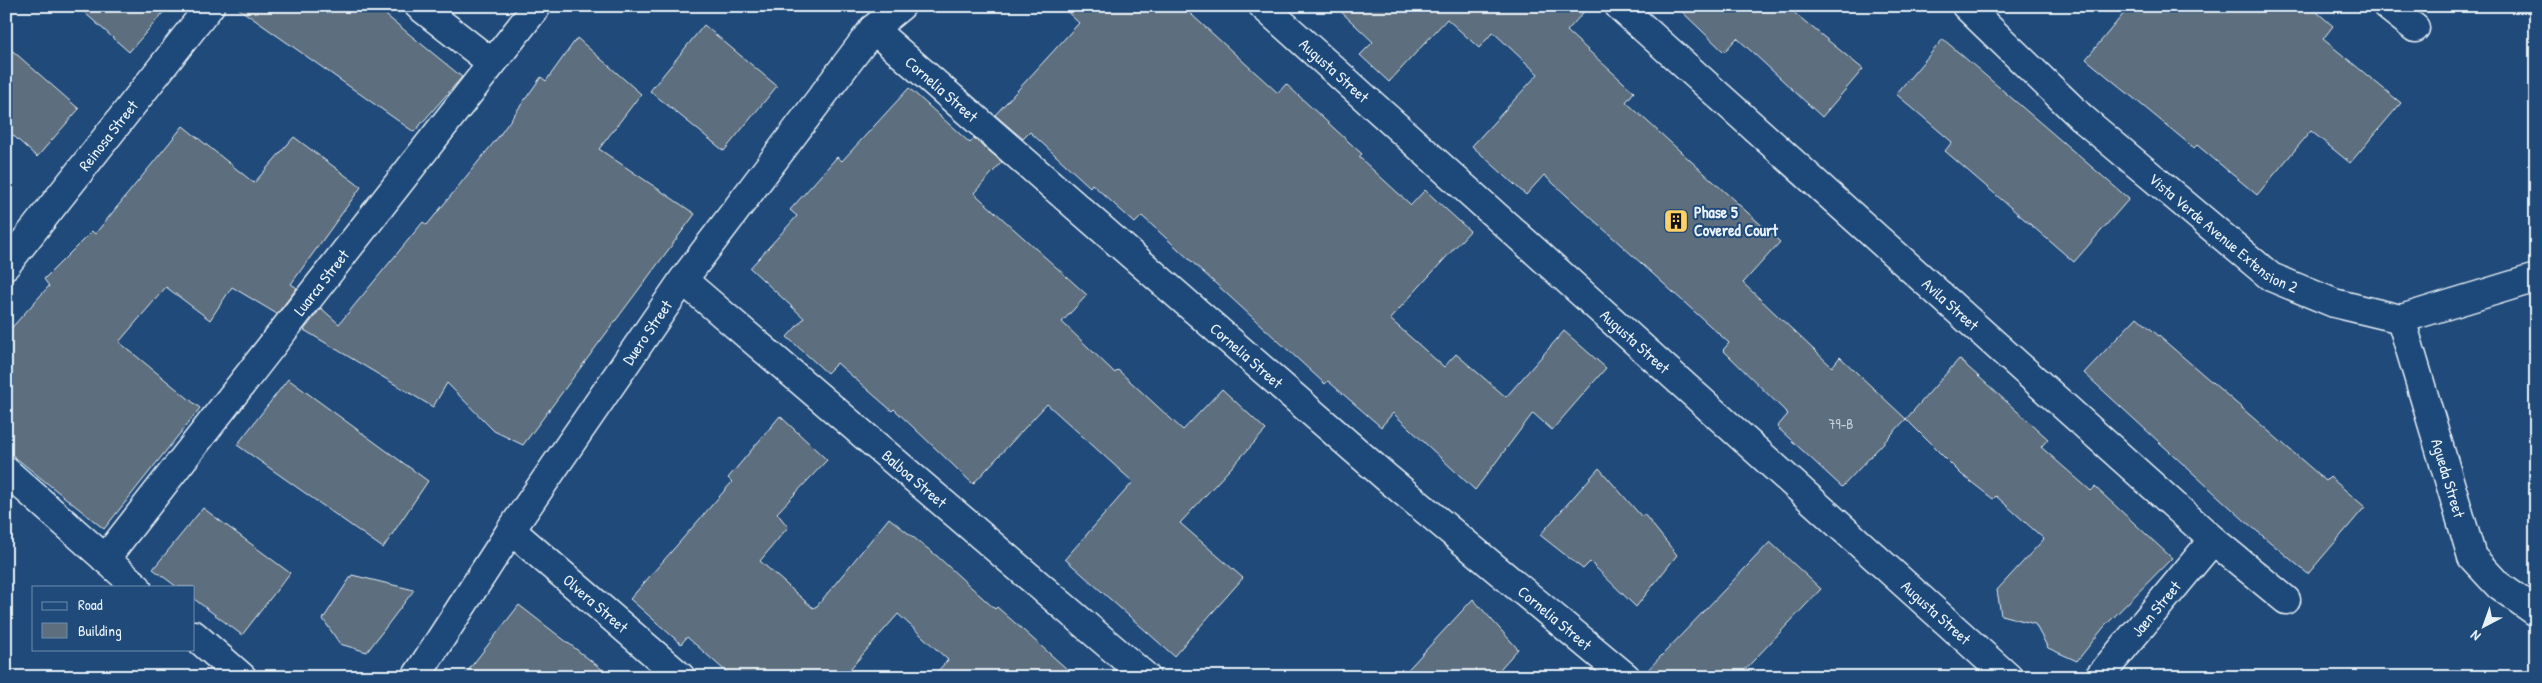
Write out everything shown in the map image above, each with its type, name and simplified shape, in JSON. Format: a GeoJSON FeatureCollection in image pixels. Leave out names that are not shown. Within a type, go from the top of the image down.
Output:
{"type":"FeatureCollection","features":[{"type":"Feature","properties":{"kind":"street","name":"Reinosa Street"},"geometry":{"type":"LineString","coordinates":[[6,265],[210,6]]}},
{"type":"Feature","properties":{"kind":"street"},"geometry":{"type":"LineString","coordinates":[[419,6],[492,63]]}},
{"type":"Feature","properties":{"kind":"street","name":"Luarca Street"},"geometry":{"type":"LineString","coordinates":[[106,559],[537,6]]}},
{"type":"Feature","properties":{"kind":"street","name":"Duero Street"},"geometry":{"type":"LineString","coordinates":[[416,677],[511,530],[683,280],[873,29],[901,6]]}},
{"type":"Feature","properties":{"kind":"street","name":"Augusta Street"},"geometry":{"type":"LineString","coordinates":[[1263,6],[2008,677]]}},
{"type":"Feature","properties":{"kind":"street","name":"Avila Street"},"geometry":{"type":"LineString","coordinates":[[1619,6],[2213,540],[2286,600]]}},
{"type":"Feature","properties":{"kind":"street","name":"Vista Verde Avenue Extension 2"},"geometry":{"type":"LineString","coordinates":[[1966,6],[2082,118],[2272,277],[2334,303],[2401,319]]}},
{"type":"Feature","properties":{"kind":"street"},"geometry":{"type":"LineString","coordinates":[[2387,6],[2415,28]]}},
{"type":"Feature","properties":{"kind":"street","name":"Cornelia Street"},"geometry":{"type":"LineString","coordinates":[[873,29],[1388,478],[1626,677]]}},
{"type":"Feature","properties":{"kind":"street"},"geometry":{"type":"LineString","coordinates":[[2401,319],[2536,278]]}},
{"type":"Feature","properties":{"kind":"street","name":"Balboa Street"},"geometry":{"type":"LineString","coordinates":[[683,280],[1146,677]]}},
{"type":"Feature","properties":{"kind":"street","name":"Agueda Street"},"geometry":{"type":"LineString","coordinates":[[2401,319],[2472,557],[2498,585],[2536,612]]}},
{"type":"Feature","properties":{"kind":"street"},"geometry":{"type":"LineString","coordinates":[[6,471],[136,586]]}},
{"type":"Feature","properties":{"kind":"street","name":"Olvera Street"},"geometry":{"type":"LineString","coordinates":[[511,530],[681,677]]}},
{"type":"Feature","properties":{"kind":"street","name":"Jaen Street"},"geometry":{"type":"LineString","coordinates":[[2105,675],[2213,540]]}},
{"type":"Feature","properties":{"kind":"street"},"geometry":{"type":"LineString","coordinates":[[195,636],[242,677]]}},
{"type":"Feature","properties":{"kind":"building"},"geometry":{"type":"Polygon","coordinates":[[[77,6],[169,6],[129,52],[77,6]]]}},
{"type":"Feature","properties":{"kind":"building"},"geometry":{"type":"Polygon","coordinates":[[[235,6],[380,6],[387,16],[462,77],[414,132],[235,6]]]}},
{"type":"Feature","properties":{"kind":"building"},"geometry":{"type":"Polygon","coordinates":[[[1061,6],[1182,6],[1278,93],[1286,84],[1362,154],[1359,157],[1411,205],[1425,190],[1470,231],[1390,319],[1444,367],[1456,354],[1506,397],[1564,331],[1606,368],[1552,430],[1533,413],[1475,490],[1393,413],[1381,427],[1328,381],[1325,384],[1142,216],[1135,223],[1092,184],[1090,187],[1030,132],[1023,139],[995,115],[1079,23],[1061,6]]]}},
{"type":"Feature","properties":{"kind":"building"},"geometry":{"type":"Polygon","coordinates":[[[1335,6],[1589,6],[1567,31],[1634,92],[1626,102],[1780,242],[1743,283],[1832,367],[1840,357],[1906,419],[1842,487],[1777,427],[1788,414],[1723,350],[1729,343],[1544,175],[1526,195],[1472,146],[1538,74],[1493,32],[1479,48],[1447,19],[1389,82],[1360,55],[1373,42],[1335,6]]]}},
{"type":"Feature","properties":{"kind":"building"},"geometry":{"type":"Polygon","coordinates":[[[1676,6],[1786,6],[1863,69],[1822,117],[1737,38],[1724,52],[1676,6]]]}},
{"type":"Feature","properties":{"kind":"building"},"geometry":{"type":"Polygon","coordinates":[[[2130,6],[2310,6],[2333,26],[2323,39],[2401,103],[2350,163],[2311,131],[2257,195],[2197,145],[2194,148],[2086,59],[2130,6]]]}},
{"type":"Feature","properties":{"kind":"building"},"geometry":{"type":"Polygon","coordinates":[[[704,25],[777,86],[724,151],[650,91],[704,25]]]}},
{"type":"Feature","properties":{"kind":"building"},"geometry":{"type":"Polygon","coordinates":[[[577,38],[641,94],[599,149],[695,214],[523,445],[494,431],[447,383],[433,407],[304,330],[321,308],[339,324],[423,222],[427,225],[499,136],[541,77],[546,81],[577,38]]]}},
{"type":"Feature","properties":{"kind":"building"},"geometry":{"type":"Polygon","coordinates":[[[1943,39],[2129,199],[2074,262],[1945,151],[1952,142],[1896,94],[1943,39]]]}},
{"type":"Feature","properties":{"kind":"building"},"geometry":{"type":"Polygon","coordinates":[[[6,45],[79,109],[37,157],[6,129],[6,45]]]}},
{"type":"Feature","properties":{"kind":"building"},"geometry":{"type":"Polygon","coordinates":[[[909,88],[970,143],[974,138],[1002,162],[974,193],[1087,295],[1062,322],[1115,373],[1118,370],[1183,430],[1222,389],[1266,430],[1180,523],[1243,578],[1174,656],[1065,559],[1133,482],[1047,404],[973,484],[894,409],[892,411],[837,363],[827,373],[787,337],[804,318],[750,268],[797,216],[790,210],[837,157],[842,161],[909,88]]]}},
{"type":"Feature","properties":{"kind":"building"},"geometry":{"type":"Polygon","coordinates":[[[183,126],[254,183],[294,137],[361,187],[291,284],[297,288],[277,314],[232,287],[210,320],[166,287],[119,342],[200,408],[104,529],[6,450],[6,334],[49,286],[44,279],[92,231],[95,234],[183,126]]]}},
{"type":"Feature","properties":{"kind":"building"},"geometry":{"type":"Polygon","coordinates":[[[2137,317],[2326,481],[2330,477],[2365,507],[2308,574],[2245,521],[2084,373],[2137,317]]]}},
{"type":"Feature","properties":{"kind":"building"},"geometry":{"type":"Polygon","coordinates":[[[1959,359],[2048,439],[2041,447],[2091,491],[2095,487],[2172,558],[2104,627],[2077,661],[2048,648],[2035,624],[2001,615],[1997,590],[2044,539],[1996,496],[1993,499],[1961,474],[1906,419],[1959,359]]]}},
{"type":"Feature","properties":{"kind":"building"},"geometry":{"type":"Polygon","coordinates":[[[288,379],[428,481],[383,548],[237,445],[288,379]]]}},
{"type":"Feature","properties":{"kind":"building"},"geometry":{"type":"Polygon","coordinates":[[[780,416],[827,460],[777,513],[788,527],[760,561],[813,608],[817,606],[889,518],[937,556],[995,609],[997,607],[1076,677],[932,677],[948,660],[898,614],[843,677],[732,677],[687,637],[681,644],[630,599],[732,482],[728,478],[780,416]]]}},
{"type":"Feature","properties":{"kind":"building"},"geometry":{"type":"Polygon","coordinates":[[[1599,468],[1642,517],[1644,514],[1677,555],[1636,607],[1590,562],[1583,569],[1540,535],[1599,468]]]}},
{"type":"Feature","properties":{"kind":"building"},"geometry":{"type":"Polygon","coordinates":[[[203,508],[290,573],[242,635],[195,600],[195,586],[176,586],[153,569],[203,508]]]}},
{"type":"Feature","properties":{"kind":"building"},"geometry":{"type":"Polygon","coordinates":[[[1770,542],[1821,589],[1738,677],[1641,677],[1770,542]]]}},
{"type":"Feature","properties":{"kind":"building"},"geometry":{"type":"Polygon","coordinates":[[[352,575],[414,590],[367,652],[340,644],[323,619],[352,575]]]}},
{"type":"Feature","properties":{"kind":"building"},"geometry":{"type":"Polygon","coordinates":[[[1473,599],[1518,649],[1493,677],[1401,677],[1473,599]]]}},
{"type":"Feature","properties":{"kind":"building"},"geometry":{"type":"Polygon","coordinates":[[[519,605],[612,677],[463,677],[519,605]]]}},
{"type":"Feature","properties":{"kind":"place","name":"Phase 5 Covered Court"},"geometry":{"type":"Point","coordinates":[1676,221]}}]}
